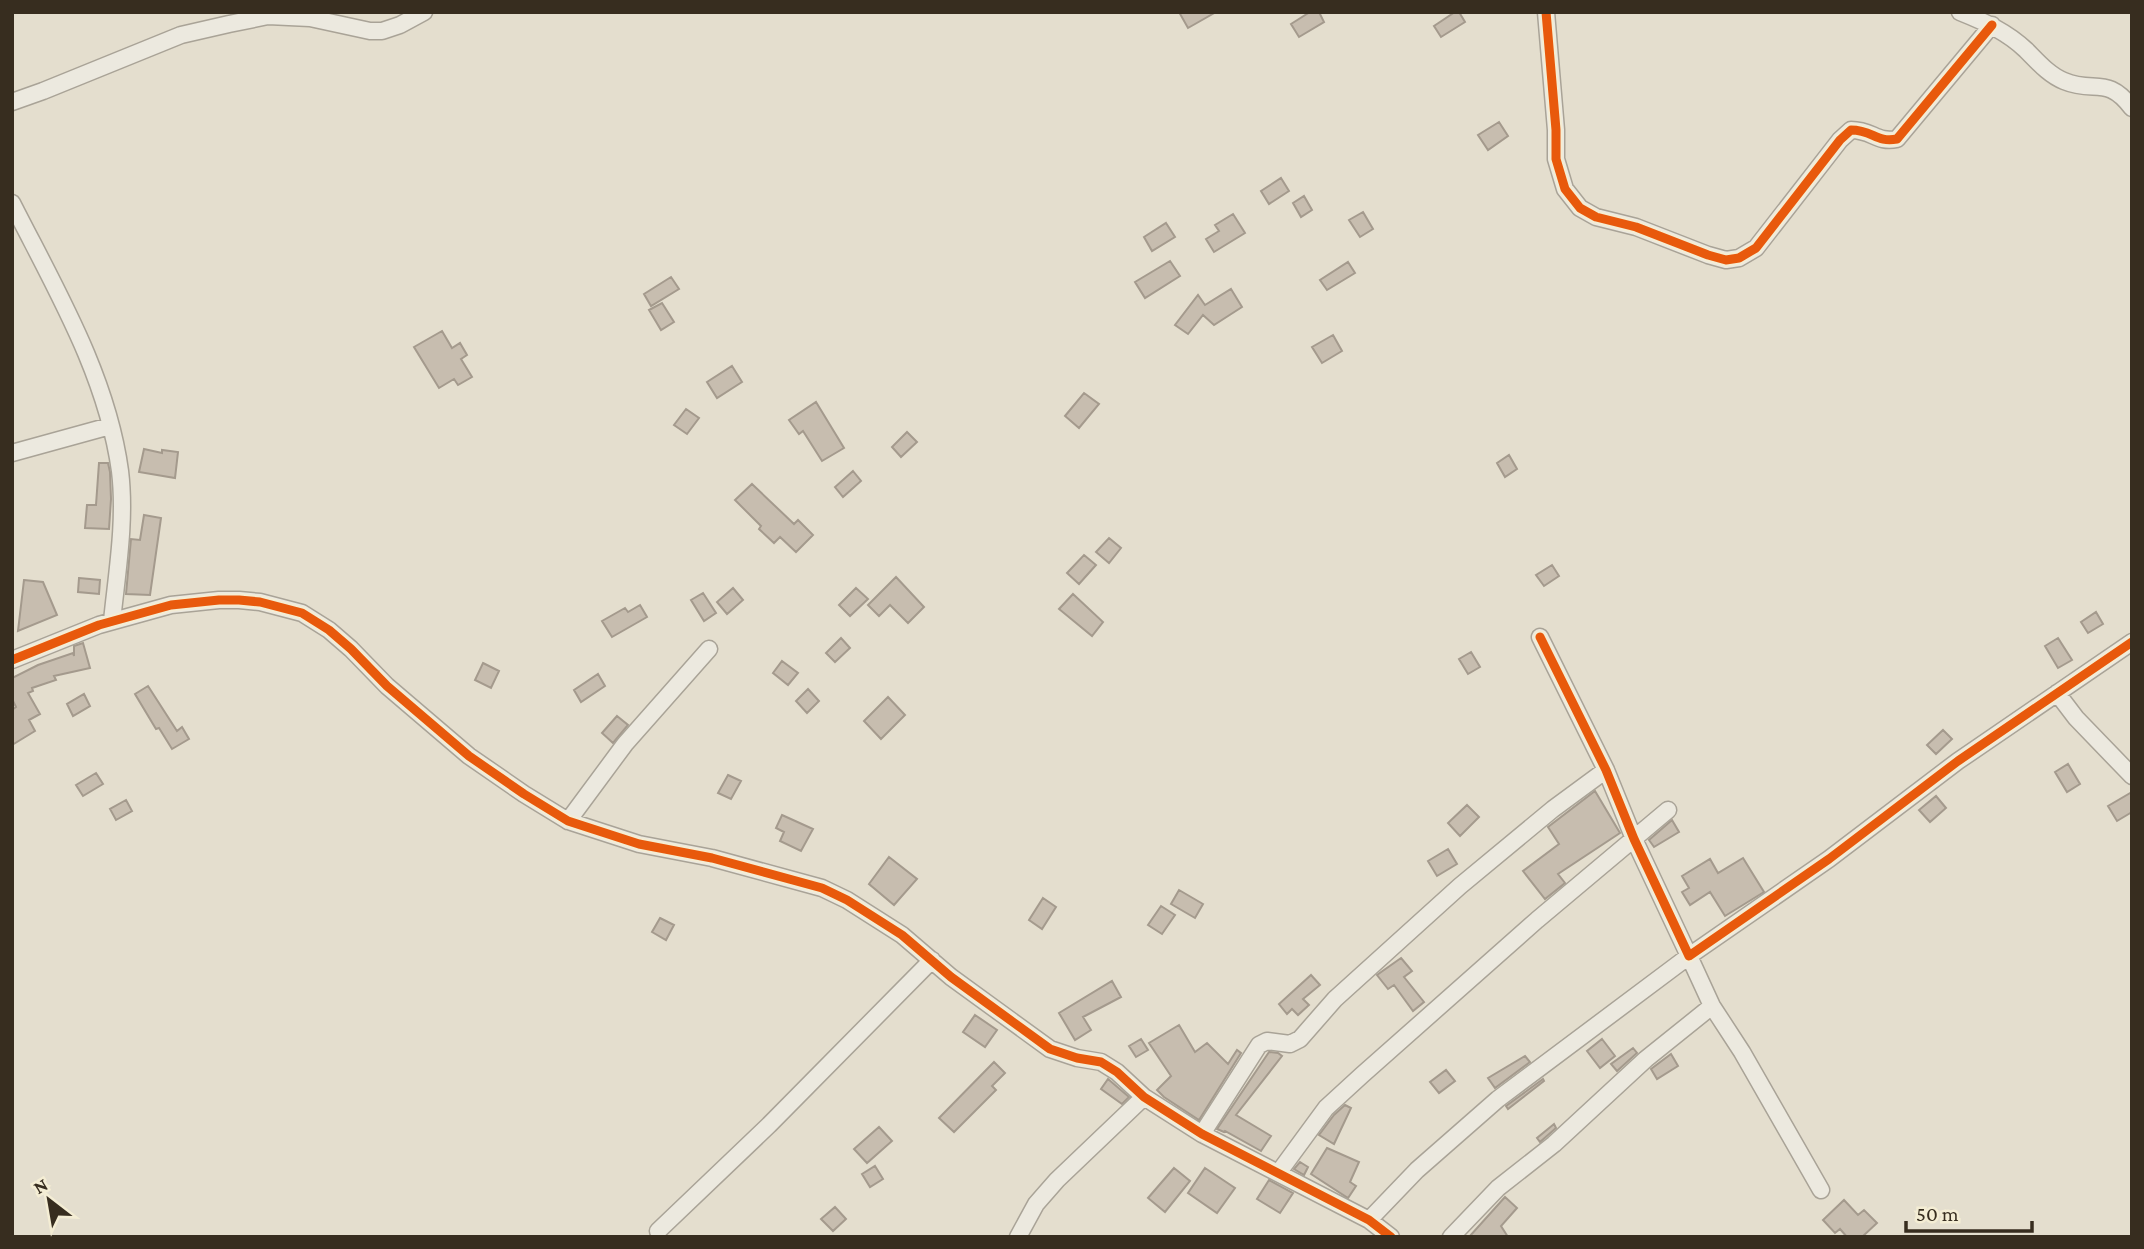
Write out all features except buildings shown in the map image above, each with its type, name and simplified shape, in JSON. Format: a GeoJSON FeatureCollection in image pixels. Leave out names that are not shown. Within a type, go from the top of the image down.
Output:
{"type":"FeatureCollection","features":[{"type":"Feature","properties":{"kind":"street"},"geometry":{"type":"LineString","coordinates":[[12,102],[43,92],[181,35],[229,24],[268,16],[310,18],[370,31],[382,31],[424,12]]}},
{"type":"Feature","properties":{"kind":"street"},"geometry":{"type":"LineString","coordinates":[[1546,12],[1556,159],[1565,189],[1580,208],[1596,218],[1636,227],[1708,256],[1726,260],[1739,258],[1756,248],[1840,140],[1851,130],[1866,130],[1887,141],[1897,139],[1992,25]]}},
{"type":"Feature","properties":{"kind":"street"},"geometry":{"type":"LineString","coordinates":[[1960,12],[1992,25],[2063,81],[2111,89],[2122,96],[2132,108]]}},
{"type":"Feature","properties":{"kind":"street"},"geometry":{"type":"LineString","coordinates":[[12,203],[65,305],[85,352],[110,426],[120,471],[121,511],[112,621]]}},
{"type":"Feature","properties":{"kind":"street"},"geometry":{"type":"LineString","coordinates":[[12,453],[110,426]]}},
{"type":"Feature","properties":{"kind":"street"},"geometry":{"type":"LineString","coordinates":[[12,660],[112,621],[171,605],[219,600],[260,602],[302,612],[329,630],[387,686],[469,756],[568,821],[639,844],[712,858],[822,888],[847,900],[902,934],[951,977],[1050,1049],[1101,1062],[1117,1072],[1144,1097],[1202,1133],[1369,1220],[1391,1237]]}},
{"type":"Feature","properties":{"kind":"street"},"geometry":{"type":"LineString","coordinates":[[1540,636],[1606,770],[1634,839],[1712,1006],[1742,1052],[1821,1190]]}},
{"type":"Feature","properties":{"kind":"street"},"geometry":{"type":"LineString","coordinates":[[1369,1220],[1417,1170],[1498,1100],[1689,956],[1829,859],[1958,761],[2132,642]]}},
{"type":"Feature","properties":{"kind":"street"},"geometry":{"type":"LineString","coordinates":[[568,821],[625,744],[709,649]]}},
{"type":"Feature","properties":{"kind":"street"},"geometry":{"type":"LineString","coordinates":[[2057,693],[2076,718],[2132,776]]}},
{"type":"Feature","properties":{"kind":"street"},"geometry":{"type":"LineString","coordinates":[[1202,1133],[1259,1045],[1267,1041],[1290,1044],[1300,1039],[1335,999],[1460,886],[1553,809],[1606,770]]}},
{"type":"Feature","properties":{"kind":"street"},"geometry":{"type":"LineString","coordinates":[[1279,1172],[1326,1108],[1344,1091],[1537,920],[1668,810]]}},
{"type":"Feature","properties":{"kind":"street"},"geometry":{"type":"LineString","coordinates":[[658,1231],[769,1125],[932,960]]}},
{"type":"Feature","properties":{"kind":"street"},"geometry":{"type":"LineString","coordinates":[[1451,1237],[1498,1188],[1555,1143],[1646,1059],[1712,1006]]}},
{"type":"Feature","properties":{"kind":"street"},"geometry":{"type":"LineString","coordinates":[[1018,1237],[1036,1204],[1057,1180],[1144,1097]]}},
{"type":"Feature","properties":{"kind":"cycle path"},"geometry":{"type":"LineString","coordinates":[[1546,12],[1556,159],[1565,189],[1580,208],[1596,217],[1636,227],[1726,260],[1739,258],[1756,248],[1840,140],[1851,130],[1884,139],[1897,139],[1992,25]]}},
{"type":"Feature","properties":{"kind":"cycle path"},"geometry":{"type":"LineString","coordinates":[[12,660],[99,625],[171,605],[239,600],[260,602],[302,613],[329,630],[387,686],[469,756],[568,821],[639,844],[712,858],[822,888],[847,900],[902,935],[951,977],[1050,1049],[1101,1062],[1117,1072],[1144,1097],[1202,1134],[1369,1220],[1391,1237]]}},
{"type":"Feature","properties":{"kind":"cycle path"},"geometry":{"type":"LineString","coordinates":[[1540,637],[1606,770],[1634,839],[1689,956],[1829,859],[1958,761],[2132,642]]}}]}
